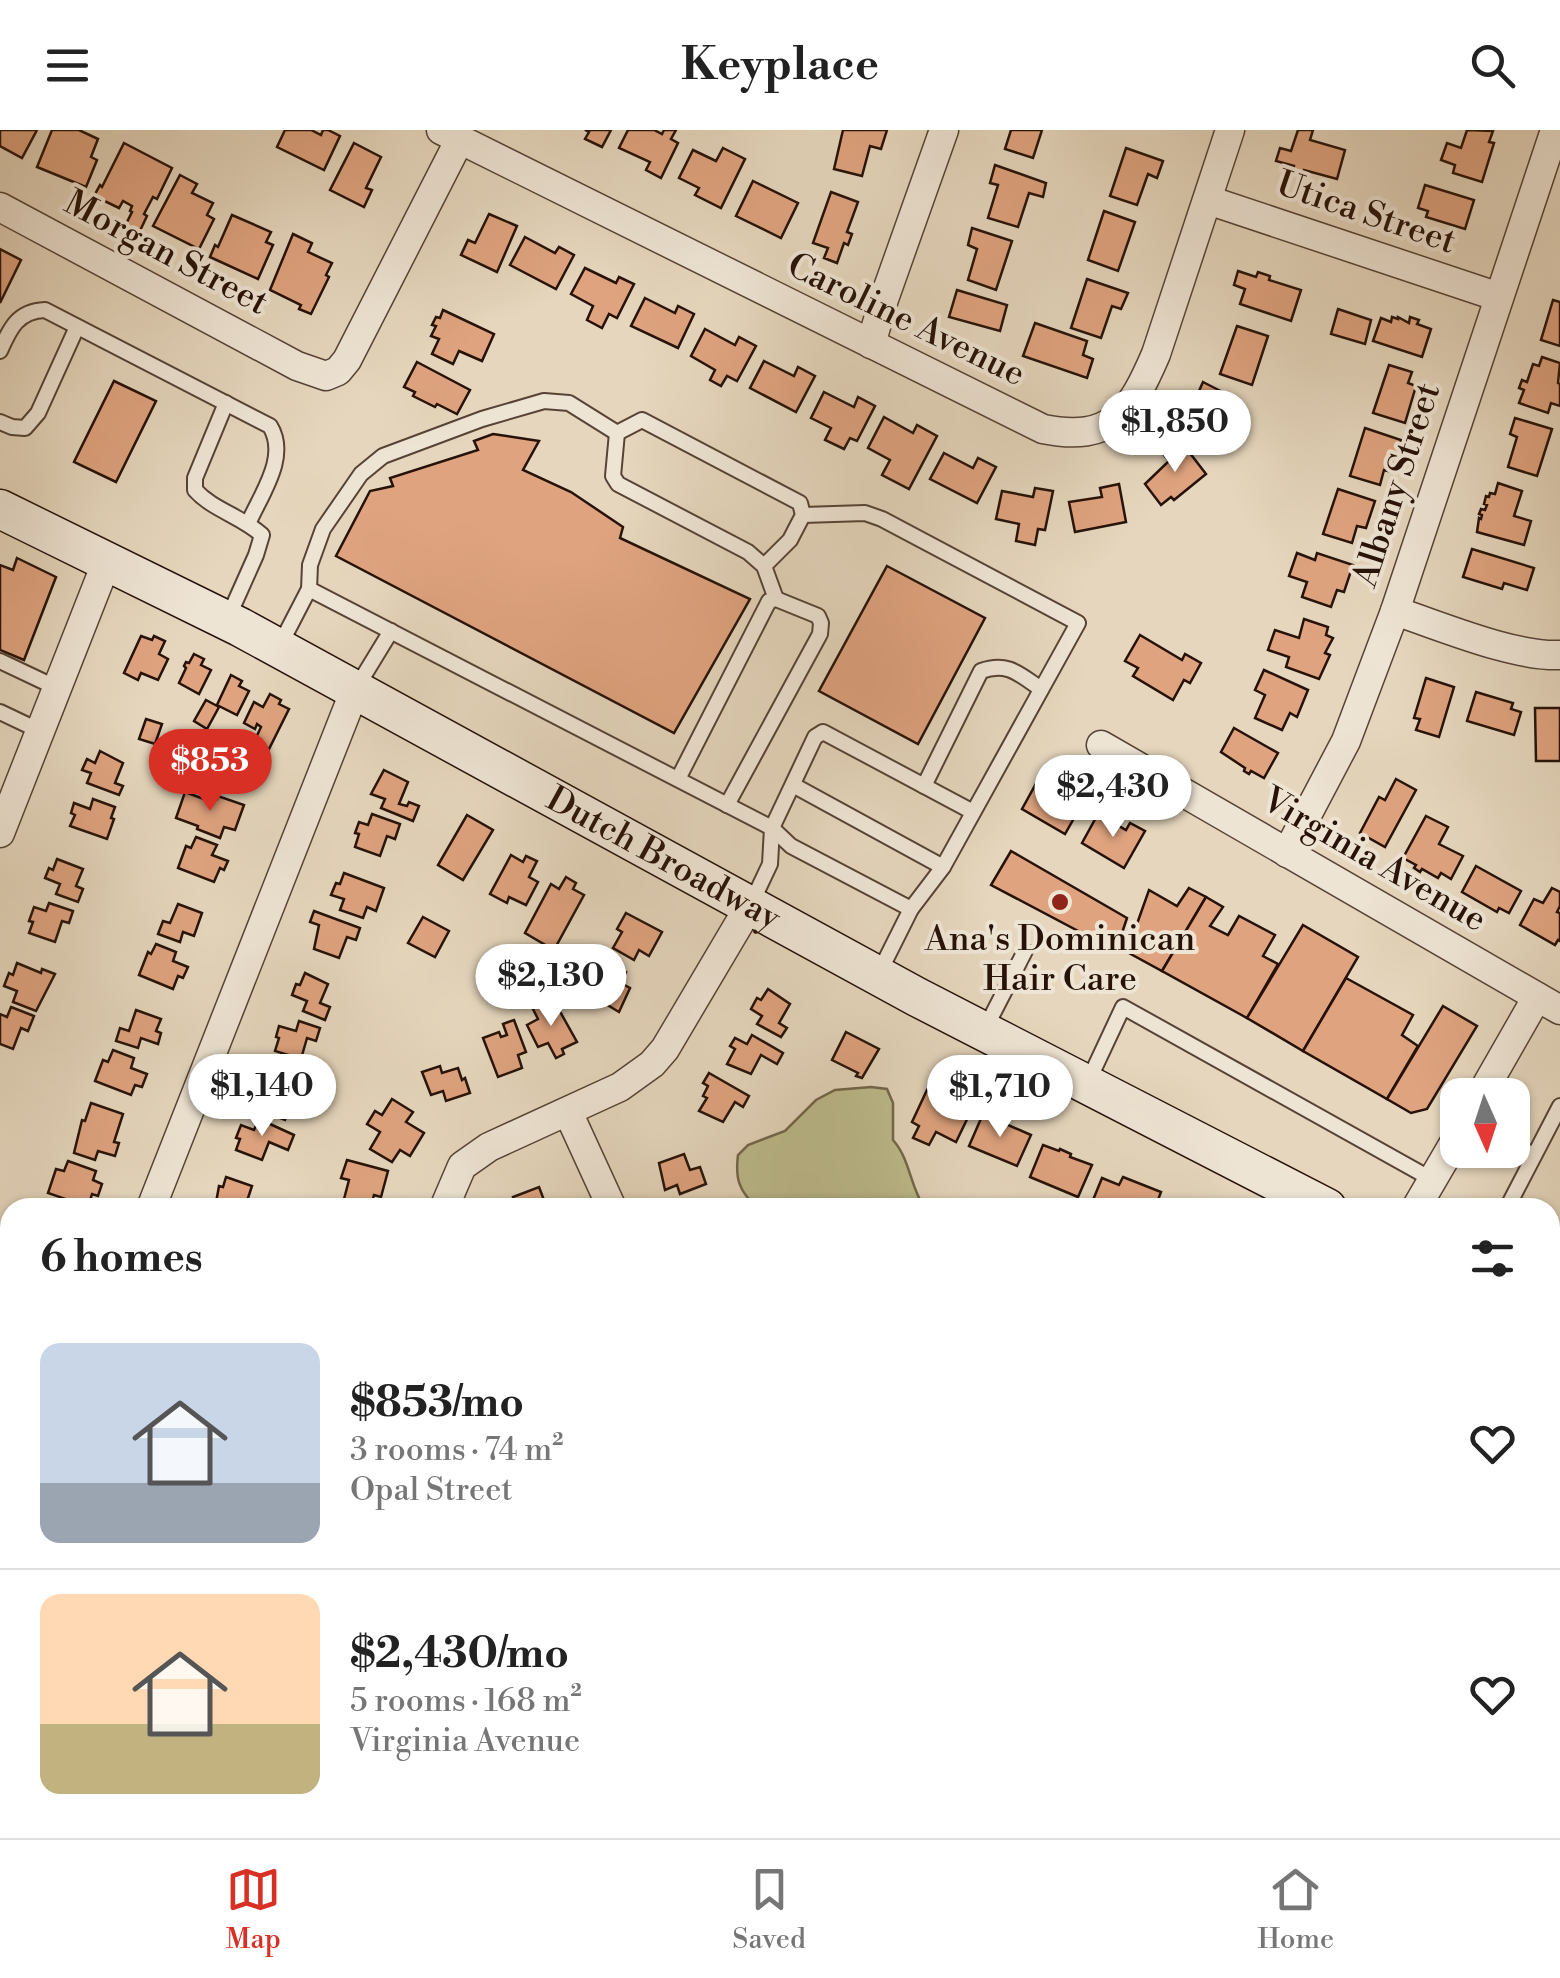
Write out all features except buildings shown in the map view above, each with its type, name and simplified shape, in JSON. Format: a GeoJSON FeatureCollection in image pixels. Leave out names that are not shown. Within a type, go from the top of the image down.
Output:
{"type":"FeatureCollection","features":[{"type":"Feature","properties":{"kind":"main road","name":"Dutch Broadway"},"geometry":{"type":"LineString","coordinates":[[0,509],[226,620],[878,976],[1087,1084],[1274,1195]]}},
{"type":"Feature","properties":{"kind":"street"},"geometry":{"type":"LineString","coordinates":[[871,344],[944,130]]}},
{"type":"Feature","properties":{"kind":"street","name":"Caroline Avenue"},"geometry":{"type":"LineString","coordinates":[[450,136],[1043,429],[1070,434],[1096,431],[1121,415],[1142,385],[1156,354],[1230,130]]}},
{"type":"Feature","properties":{"kind":"street","name":"Albany Street"},"geometry":{"type":"LineString","coordinates":[[1286,853],[1346,741],[1395,611],[1555,130]]}},
{"type":"Feature","properties":{"kind":"street","name":"Morgan Street"},"geometry":{"type":"LineString","coordinates":[[0,207],[297,366],[326,376],[338,371],[346,360],[450,136]]}},
{"type":"Feature","properties":{"kind":"street","name":"Utica Street"},"geometry":{"type":"LineString","coordinates":[[1208,200],[1500,297]]}},
{"type":"Feature","properties":{"kind":"street"},"geometry":{"type":"LineString","coordinates":[[0,833],[7,796],[40,730],[107,562]]}},
{"type":"Feature","properties":{"kind":"street"},"geometry":{"type":"LineString","coordinates":[[1395,611],[1513,650],[1560,655]]}},
{"type":"Feature","properties":{"kind":"street"},"geometry":{"type":"LineString","coordinates":[[156,1198],[354,690]]}},
{"type":"Feature","properties":{"kind":"street","name":"Virginia Avenue"},"geometry":{"type":"LineString","coordinates":[[1100,745],[1548,1003]]}},
{"type":"Feature","properties":{"kind":"street"},"geometry":{"type":"LineString","coordinates":[[448,1198],[462,1166],[490,1148],[620,1087],[652,1064],[665,1049],[750,907]]}},
{"type":"Feature","properties":{"kind":"street"},"geometry":{"type":"LineString","coordinates":[[1493,1078],[1548,1003]]}},
{"type":"Feature","properties":{"kind":"street"},"geometry":{"type":"LineString","coordinates":[[568,1112],[607,1198]]}},
{"type":"Feature","properties":{"kind":"street"},"geometry":{"type":"LineString","coordinates":[[1422,1198],[1440,1168]]}},
{"type":"Feature","properties":{"kind":"lane"},"geometry":{"type":"LineString","coordinates":[[0,350],[21,315],[44,310],[270,426],[276,437],[277,460],[248,524]]}},
{"type":"Feature","properties":{"kind":"lane"},"geometry":{"type":"LineString","coordinates":[[0,422],[12,428],[26,428],[38,413],[77,326]]}},
{"type":"Feature","properties":{"kind":"lane"},"geometry":{"type":"LineString","coordinates":[[278,648],[308,588],[310,565],[323,529],[361,474],[383,456],[544,401],[569,404],[617,434]]}},
{"type":"Feature","properties":{"kind":"lane"},"geometry":{"type":"LineString","coordinates":[[226,403],[195,478],[194,490],[262,535],[226,620]]}},
{"type":"Feature","properties":{"kind":"lane"},"geometry":{"type":"LineString","coordinates":[[617,434],[642,420],[800,503],[803,515],[790,540],[764,566]]}},
{"type":"Feature","properties":{"kind":"lane"},"geometry":{"type":"LineString","coordinates":[[617,434],[613,476],[618,484],[748,552],[764,566],[776,598],[818,616],[821,623],[820,634],[728,805]]}},
{"type":"Feature","properties":{"kind":"lane"},"geometry":{"type":"LineString","coordinates":[[803,515],[865,513],[882,519],[1078,623],[943,867],[911,909],[878,976]]}},
{"type":"Feature","properties":{"kind":"lane"},"geometry":{"type":"LineString","coordinates":[[308,588],[772,828],[791,846],[911,909]]}},
{"type":"Feature","properties":{"kind":"lane"},"geometry":{"type":"LineString","coordinates":[[678,780],[769,601],[776,598]]}},
{"type":"Feature","properties":{"kind":"lane"},"geometry":{"type":"LineString","coordinates":[[354,690],[391,631]]}},
{"type":"Feature","properties":{"kind":"lane"},"geometry":{"type":"LineString","coordinates":[[0,661],[57,688]]}},
{"type":"Feature","properties":{"kind":"lane"},"geometry":{"type":"LineString","coordinates":[[924,786],[982,670],[998,665],[1010,668],[1041,689]]}},
{"type":"Feature","properties":{"kind":"lane"},"geometry":{"type":"LineString","coordinates":[[0,712],[40,730]]}},
{"type":"Feature","properties":{"kind":"lane"},"geometry":{"type":"LineString","coordinates":[[750,907],[770,864],[772,828],[815,737],[823,732],[973,812]]}},
{"type":"Feature","properties":{"kind":"lane"},"geometry":{"type":"LineString","coordinates":[[793,784],[943,867]]}},
{"type":"Feature","properties":{"kind":"lane"},"geometry":{"type":"LineString","coordinates":[[984,1031],[1025,951]]}},
{"type":"Feature","properties":{"kind":"lane"},"geometry":{"type":"LineString","coordinates":[[1087,1084],[1123,1007],[1433,1180]]}},
{"type":"Feature","properties":{"kind":"lane"},"geometry":{"type":"LineString","coordinates":[[1512,1198],[1560,1106]]}},
{"type":"Feature","properties":{"kind":"lane"},"geometry":{"type":"LineString","coordinates":[[1530,1153],[1534,1155]]}},
{"type":"Feature","properties":{"kind":"shaded area"},"geometry":{"type":"Polygon","coordinates":[[[887,1089],[893,1103],[893,1140],[920,1198],[748,1198],[739,1184],[738,1155],[748,1145],[785,1131],[816,1100],[835,1090],[887,1089]]]}},
{"type":"Feature","properties":{"kind":"place","name":"Ana's Dominican Hair Care"},"geometry":{"type":"Point","coordinates":[1060,902]}}]}
